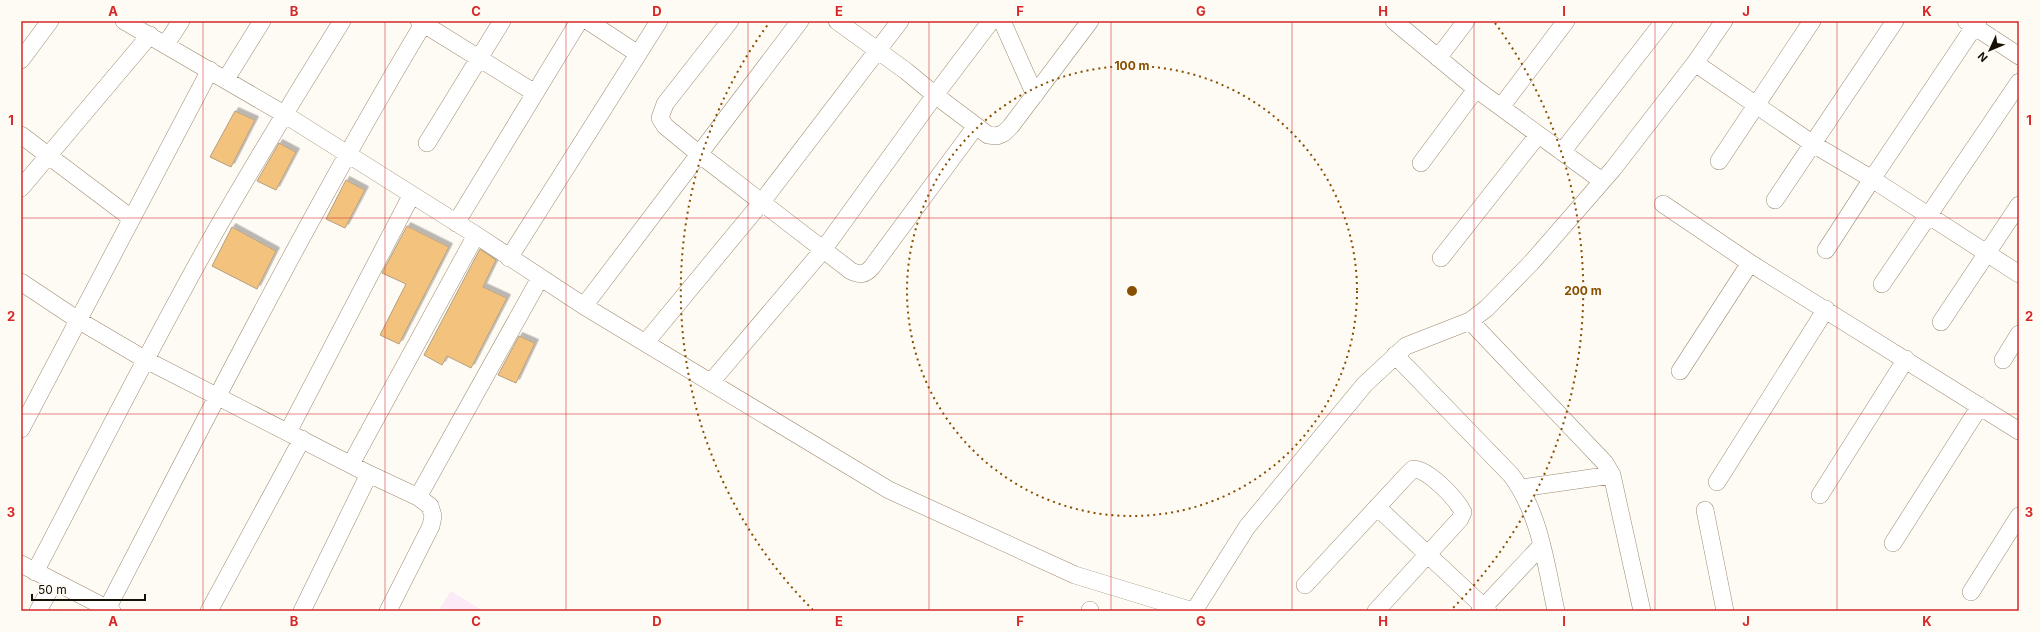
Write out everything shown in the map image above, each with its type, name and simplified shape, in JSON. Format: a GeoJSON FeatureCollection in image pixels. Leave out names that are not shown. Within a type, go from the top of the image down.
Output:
{"type":"FeatureCollection","features":[{"type":"Feature","properties":{"kind":"street"},"geometry":{"type":"LineString","coordinates":[[21,60],[50,21]]}},
{"type":"Feature","properties":{"kind":"street"},"geometry":{"type":"LineString","coordinates":[[124,21],[166,44],[284,114],[411,196],[476,235],[584,306],[646,342],[889,490],[1075,575],[1194,611],[1247,527],[1365,384],[1395,355],[1415,341],[1470,321],[1487,308],[1522,273],[1602,181],[1695,63],[1724,21]]}},
{"type":"Feature","properties":{"kind":"street"},"geometry":{"type":"LineString","coordinates":[[166,44],[181,21]]}},
{"type":"Feature","properties":{"kind":"street"},"geometry":{"type":"LineString","coordinates":[[226,79],[262,21]]}},
{"type":"Feature","properties":{"kind":"street"},"geometry":{"type":"LineString","coordinates":[[342,21],[284,114],[219,226],[146,360],[28,568],[110,610],[217,397],[347,155],[422,22],[535,93]]}},
{"type":"Feature","properties":{"kind":"street"},"geometry":{"type":"LineString","coordinates":[[427,143],[502,21]]}},
{"type":"Feature","properties":{"kind":"street"},"geometry":{"type":"LineString","coordinates":[[456,223],[579,21]]}},
{"type":"Feature","properties":{"kind":"street"},"geometry":{"type":"LineString","coordinates":[[588,21],[638,54]]}},
{"type":"Feature","properties":{"kind":"street"},"geometry":{"type":"LineString","coordinates":[[509,258],[659,21]]}},
{"type":"Feature","properties":{"kind":"street"},"geometry":{"type":"LineString","coordinates":[[730,21],[661,110],[660,118],[664,126],[850,271],[859,274],[866,273],[976,126]]}},
{"type":"Feature","properties":{"kind":"street"},"geometry":{"type":"LineString","coordinates":[[584,306],[800,21]]}},
{"type":"Feature","properties":{"kind":"street"},"geometry":{"type":"LineString","coordinates":[[837,21],[988,135],[997,136],[1004,133],[1035,95],[1090,21]]}},
{"type":"Feature","properties":{"kind":"street"},"geometry":{"type":"LineString","coordinates":[[646,342],[761,203],[900,21]]}},
{"type":"Feature","properties":{"kind":"street"},"geometry":{"type":"LineString","coordinates":[[711,382],[823,250],[935,95],[991,21]]}},
{"type":"Feature","properties":{"kind":"street"},"geometry":{"type":"LineString","coordinates":[[1002,21],[1035,95]]}},
{"type":"Feature","properties":{"kind":"street"},"geometry":{"type":"LineString","coordinates":[[1394,21],[1476,89],[1602,181]]}},
{"type":"Feature","properties":{"kind":"street"},"geometry":{"type":"LineString","coordinates":[[1438,58],[1466,21]]}},
{"type":"Feature","properties":{"kind":"street"},"geometry":{"type":"LineString","coordinates":[[1501,107],[1566,21]]}},
{"type":"Feature","properties":{"kind":"street"},"geometry":{"type":"LineString","coordinates":[[1562,152],[1664,21]]}},
{"type":"Feature","properties":{"kind":"street"},"geometry":{"type":"LineString","coordinates":[[1719,161],[1812,21]]}},
{"type":"Feature","properties":{"kind":"street"},"geometry":{"type":"LineString","coordinates":[[1775,200],[1895,21]]}},
{"type":"Feature","properties":{"kind":"street"},"geometry":{"type":"LineString","coordinates":[[1826,250],[1973,23],[2019,56]]}},
{"type":"Feature","properties":{"kind":"street"},"geometry":{"type":"LineString","coordinates":[[21,188],[150,35]]}},
{"type":"Feature","properties":{"kind":"street"},"geometry":{"type":"LineString","coordinates":[[1695,63],[1813,144],[1930,215],[2019,274]]}},
{"type":"Feature","properties":{"kind":"street"},"geometry":{"type":"LineString","coordinates":[[21,429],[210,70]]}},
{"type":"Feature","properties":{"kind":"street"},"geometry":{"type":"LineString","coordinates":[[1882,284],[2019,82]]}},
{"type":"Feature","properties":{"kind":"street"},"geometry":{"type":"LineString","coordinates":[[1421,163],[1476,89]]}},
{"type":"Feature","properties":{"kind":"street"},"geometry":{"type":"LineString","coordinates":[[21,135],[131,218]]}},
{"type":"Feature","properties":{"kind":"street"},"geometry":{"type":"LineString","coordinates":[[1441,258],[1538,135]]}},
{"type":"Feature","properties":{"kind":"street"},"geometry":{"type":"LineString","coordinates":[[208,611],[295,436],[411,196]]}},
{"type":"Feature","properties":{"kind":"street"},"geometry":{"type":"LineString","coordinates":[[1663,204],[1750,262],[2019,431]]}},
{"type":"Feature","properties":{"kind":"street"},"geometry":{"type":"LineString","coordinates":[[1941,322],[2019,205]]}},
{"type":"Feature","properties":{"kind":"street"},"geometry":{"type":"LineString","coordinates":[[351,464],[476,235]]}},
{"type":"Feature","properties":{"kind":"street"},"geometry":{"type":"LineString","coordinates":[[1680,371],[1750,262]]}},
{"type":"Feature","properties":{"kind":"street"},"geometry":{"type":"LineString","coordinates":[[418,497],[540,278]]}},
{"type":"Feature","properties":{"kind":"street"},"geometry":{"type":"LineString","coordinates":[[21,282],[78,320],[146,360],[369,474],[418,497],[430,506],[433,516],[431,526],[388,611]]}},
{"type":"Feature","properties":{"kind":"street"},"geometry":{"type":"LineString","coordinates":[[1717,482],[1826,309]]}},
{"type":"Feature","properties":{"kind":"street"},"geometry":{"type":"LineString","coordinates":[[1470,321],[1596,453],[1612,475],[1642,611]]}},
{"type":"Feature","properties":{"kind":"street"},"geometry":{"type":"LineString","coordinates":[[2003,360],[2019,334]]}},
{"type":"Feature","properties":{"kind":"street"},"geometry":{"type":"LineString","coordinates":[[1395,355],[1511,475],[1521,488],[1542,544],[1556,611]]}},
{"type":"Feature","properties":{"kind":"street"},"geometry":{"type":"LineString","coordinates":[[1820,495],[1906,359]]}},
{"type":"Feature","properties":{"kind":"street"},"geometry":{"type":"LineString","coordinates":[[1893,543],[1980,406]]}},
{"type":"Feature","properties":{"kind":"street"},"geometry":{"type":"LineString","coordinates":[[1305,585],[1413,469],[1420,469],[1429,474],[1459,504],[1463,512],[1460,519],[1376,611]]}},
{"type":"Feature","properties":{"kind":"street"},"geometry":{"type":"LineString","coordinates":[[302,611],[369,474]]}},
{"type":"Feature","properties":{"kind":"street"},"geometry":{"type":"LineString","coordinates":[[1521,488],[1612,475]]}},
{"type":"Feature","properties":{"kind":"street"},"geometry":{"type":"LineString","coordinates":[[1378,506],[1484,610],[1542,544]]}},
{"type":"Feature","properties":{"kind":"street"},"geometry":{"type":"LineString","coordinates":[[1705,510],[1725,611]]}},
{"type":"Feature","properties":{"kind":"street"},"geometry":{"type":"LineString","coordinates":[[1971,592],[2019,516]]}},
{"type":"Feature","properties":{"kind":"street"},"geometry":{"type":"LineString","coordinates":[[38,611],[54,582]]}},
{"type":"Feature","properties":{"kind":"shaded area"},"geometry":{"type":"Polygon","coordinates":[[[451,591],[483,611],[438,611],[451,591]]]}},
{"type":"Feature","properties":{"kind":"building"},"geometry":{"type":"Polygon","coordinates":[[[235,111],[255,120],[231,167],[210,157],[235,111]]]}},
{"type":"Feature","properties":{"kind":"building"},"geometry":{"type":"Polygon","coordinates":[[[279,143],[296,152],[276,190],[257,181],[279,143]]]}},
{"type":"Feature","properties":{"kind":"building"},"geometry":{"type":"Polygon","coordinates":[[[346,180],[365,190],[345,228],[326,219],[346,180]]]}},
{"type":"Feature","properties":{"kind":"building"},"geometry":{"type":"Polygon","coordinates":[[[407,226],[449,247],[399,344],[380,335],[406,284],[382,273],[407,226]]]}},
{"type":"Feature","properties":{"kind":"building"},"geometry":{"type":"Polygon","coordinates":[[[232,227],[276,251],[257,289],[212,266],[232,227]]]}},
{"type":"Feature","properties":{"kind":"building"},"geometry":{"type":"Polygon","coordinates":[[[480,249],[496,260],[483,287],[507,298],[471,368],[447,356],[442,365],[424,355],[480,249]]]}},
{"type":"Feature","properties":{"kind":"building"},"geometry":{"type":"Polygon","coordinates":[[[519,336],[535,343],[516,383],[498,375],[519,336]]]}}]}
